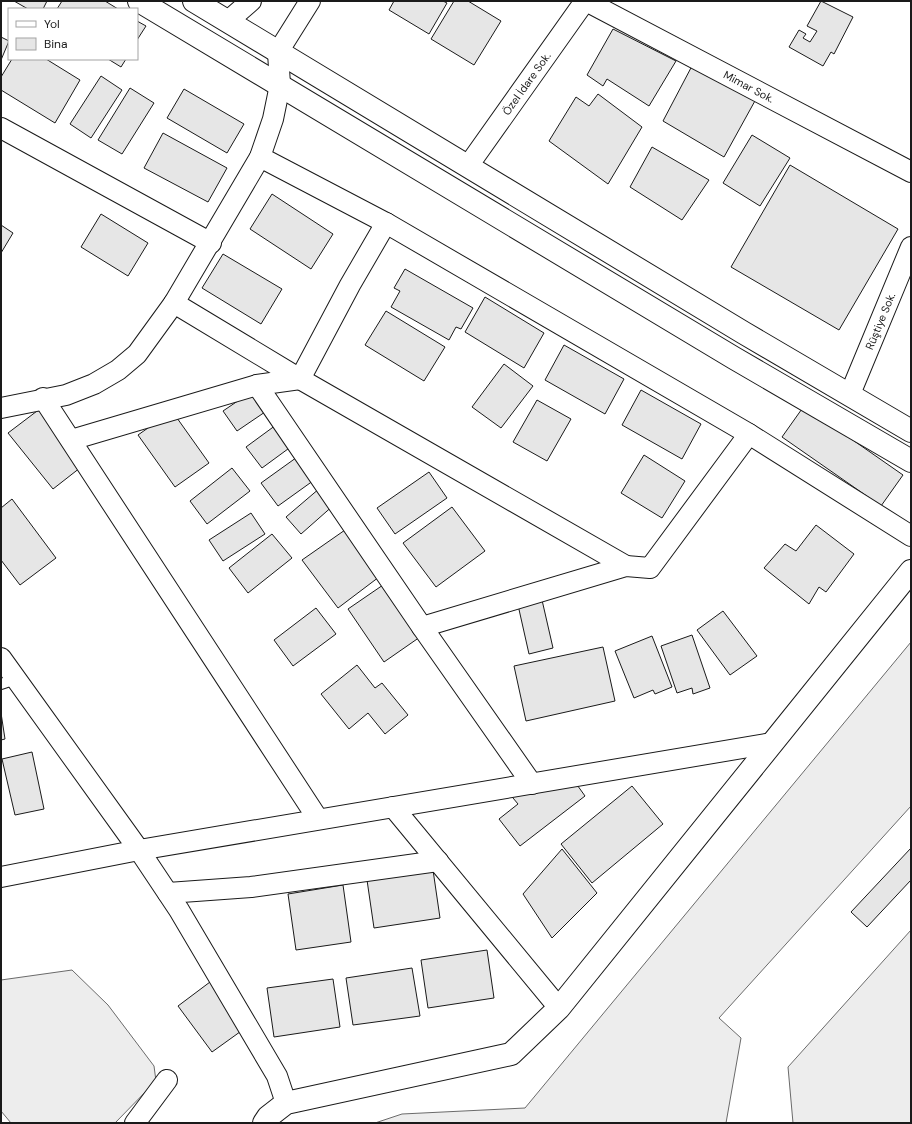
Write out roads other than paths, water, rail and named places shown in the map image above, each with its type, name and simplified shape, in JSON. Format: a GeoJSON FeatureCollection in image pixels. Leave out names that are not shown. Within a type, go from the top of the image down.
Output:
{"type":"FeatureCollection","features":[{"type":"Feature","properties":{"kind":"main road"},"geometry":{"type":"LineString","coordinates":[[139,1],[734,358],[911,461]]}},
{"type":"Feature","properties":{"kind":"main road"},"geometry":{"type":"LineString","coordinates":[[194,1],[911,431]]}},
{"type":"Feature","properties":{"kind":"main road"},"geometry":{"type":"LineString","coordinates":[[264,1123],[268,1117],[286,1103],[511,1054],[559,1008],[911,571]]}},
{"type":"Feature","properties":{"kind":"street"},"geometry":{"type":"LineString","coordinates":[[228,21],[251,1]]}},
{"type":"Feature","properties":{"kind":"street"},"geometry":{"type":"LineString","coordinates":[[1,408],[43,398],[66,395],[94,384],[118,370],[137,354],[174,303],[211,243],[260,157],[273,119],[280,85],[278,52],[310,1]]}},
{"type":"Feature","properties":{"kind":"street","name":"Özel İdare Sok."},"geometry":{"type":"LineString","coordinates":[[468,166],[586,1]]}},
{"type":"Feature","properties":{"kind":"street","name":"Mimar Sok."},"geometry":{"type":"LineString","coordinates":[[586,1],[911,172]]}},
{"type":"Feature","properties":{"kind":"street"},"geometry":{"type":"LineString","coordinates":[[1,128],[211,243]]}},
{"type":"Feature","properties":{"kind":"street"},"geometry":{"type":"LineString","coordinates":[[260,157],[386,223],[749,434],[911,536]]}},
{"type":"Feature","properties":{"kind":"street"},"geometry":{"type":"LineString","coordinates":[[300,379],[350,285],[386,223]]}},
{"type":"Feature","properties":{"kind":"street","name":"Rüştiye Sok."},"geometry":{"type":"LineString","coordinates":[[850,394],[911,247]]}},
{"type":"Feature","properties":{"kind":"street"},"geometry":{"type":"LineString","coordinates":[[174,303],[300,379],[626,566]]}},
{"type":"Feature","properties":{"kind":"street"},"geometry":{"type":"LineString","coordinates":[[71,440],[256,385],[300,379]]}},
{"type":"Feature","properties":{"kind":"street"},"geometry":{"type":"LineString","coordinates":[[256,385],[422,628],[532,784]]}},
{"type":"Feature","properties":{"kind":"street"},"geometry":{"type":"LineString","coordinates":[[43,398],[318,819]]}},
{"type":"Feature","properties":{"kind":"street"},"geometry":{"type":"LineString","coordinates":[[422,628],[626,566],[650,568],[749,434]]}},
{"type":"Feature","properties":{"kind":"street"},"geometry":{"type":"LineString","coordinates":[[1,658],[8,681],[139,850],[168,893],[277,1076],[286,1103]]}},
{"type":"Feature","properties":{"kind":"street"},"geometry":{"type":"LineString","coordinates":[[1,877],[139,850],[772,743]]}},
{"type":"Feature","properties":{"kind":"street"},"geometry":{"type":"LineString","coordinates":[[393,807],[559,1008]]}},
{"type":"Feature","properties":{"kind":"street"},"geometry":{"type":"LineString","coordinates":[[168,893],[251,887],[438,861]]}},
{"type":"Feature","properties":{"kind":"street"},"geometry":{"type":"LineString","coordinates":[[135,1123],[166,1080]]}}]}
